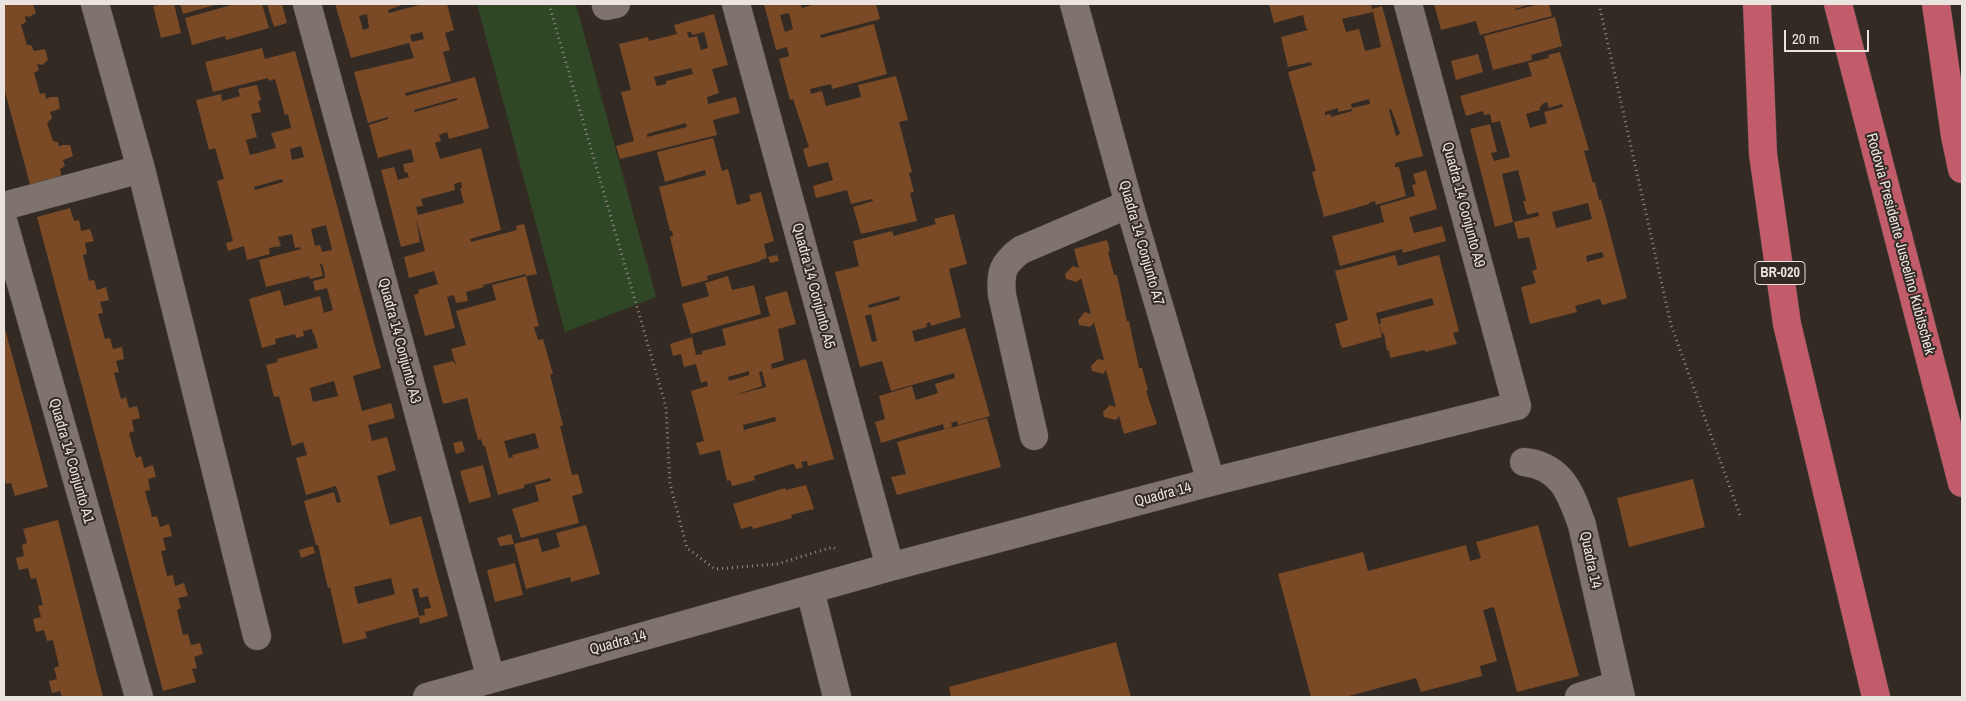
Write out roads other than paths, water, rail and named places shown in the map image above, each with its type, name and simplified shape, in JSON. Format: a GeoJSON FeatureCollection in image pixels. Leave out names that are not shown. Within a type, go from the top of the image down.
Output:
{"type":"FeatureCollection","features":[{"type":"Feature","properties":{"kind":"highway","name":"BR-020"},"geometry":{"type":"LineString","coordinates":[[1756,4],[1763,154],[1787,324],[1876,697]]}},
{"type":"Feature","properties":{"kind":"highway","name":"Rodovia Presidente Juscelino Kubitschek"},"geometry":{"type":"LineString","coordinates":[[1838,4],[1962,483]]}},
{"type":"Feature","properties":{"kind":"highway"},"geometry":{"type":"LineString","coordinates":[[1936,4],[1955,136],[1962,169]]}},
{"type":"Feature","properties":{"kind":"street"},"geometry":{"type":"LineString","coordinates":[[95,4],[141,169],[257,636]]}},
{"type":"Feature","properties":{"kind":"street","name":"Quadra 14 Conjunto A3"},"geometry":{"type":"LineString","coordinates":[[307,4],[491,679]]}},
{"type":"Feature","properties":{"kind":"street","name":"Quadra 14 Conjunto A5"},"geometry":{"type":"LineString","coordinates":[[736,4],[878,571]]}},
{"type":"Feature","properties":{"kind":"street","name":"Quadra 14 Conjunto A7"},"geometry":{"type":"LineString","coordinates":[[1074,4],[1129,204],[1211,482]]}},
{"type":"Feature","properties":{"kind":"street","name":"Quadra 14 Conjunto A9"},"geometry":{"type":"LineString","coordinates":[[1408,4],[1518,406]]}},
{"type":"Feature","properties":{"kind":"street"},"geometry":{"type":"LineString","coordinates":[[4,206],[141,169]]}},
{"type":"Feature","properties":{"kind":"street"},"geometry":{"type":"LineString","coordinates":[[1034,436],[1002,296],[1000,282],[1002,270],[1010,258],[1020,250],[1129,204]]}},
{"type":"Feature","properties":{"kind":"street","name":"Quadra 14 Conjunto A1"},"geometry":{"type":"LineString","coordinates":[[4,224],[139,697]]}},
{"type":"Feature","properties":{"kind":"street","name":"Quadra 14"},"geometry":{"type":"LineString","coordinates":[[436,696],[878,571],[1211,482],[1518,406]]}},
{"type":"Feature","properties":{"kind":"street","name":"Quadra 14"},"geometry":{"type":"LineString","coordinates":[[1524,462],[1538,463],[1551,471],[1563,481],[1573,500],[1582,525],[1619,691]]}},
{"type":"Feature","properties":{"kind":"street"},"geometry":{"type":"LineString","coordinates":[[810,590],[837,697]]}},
{"type":"Feature","properties":{"kind":"street"},"geometry":{"type":"LineString","coordinates":[[1579,697],[1619,691]]}}]}
